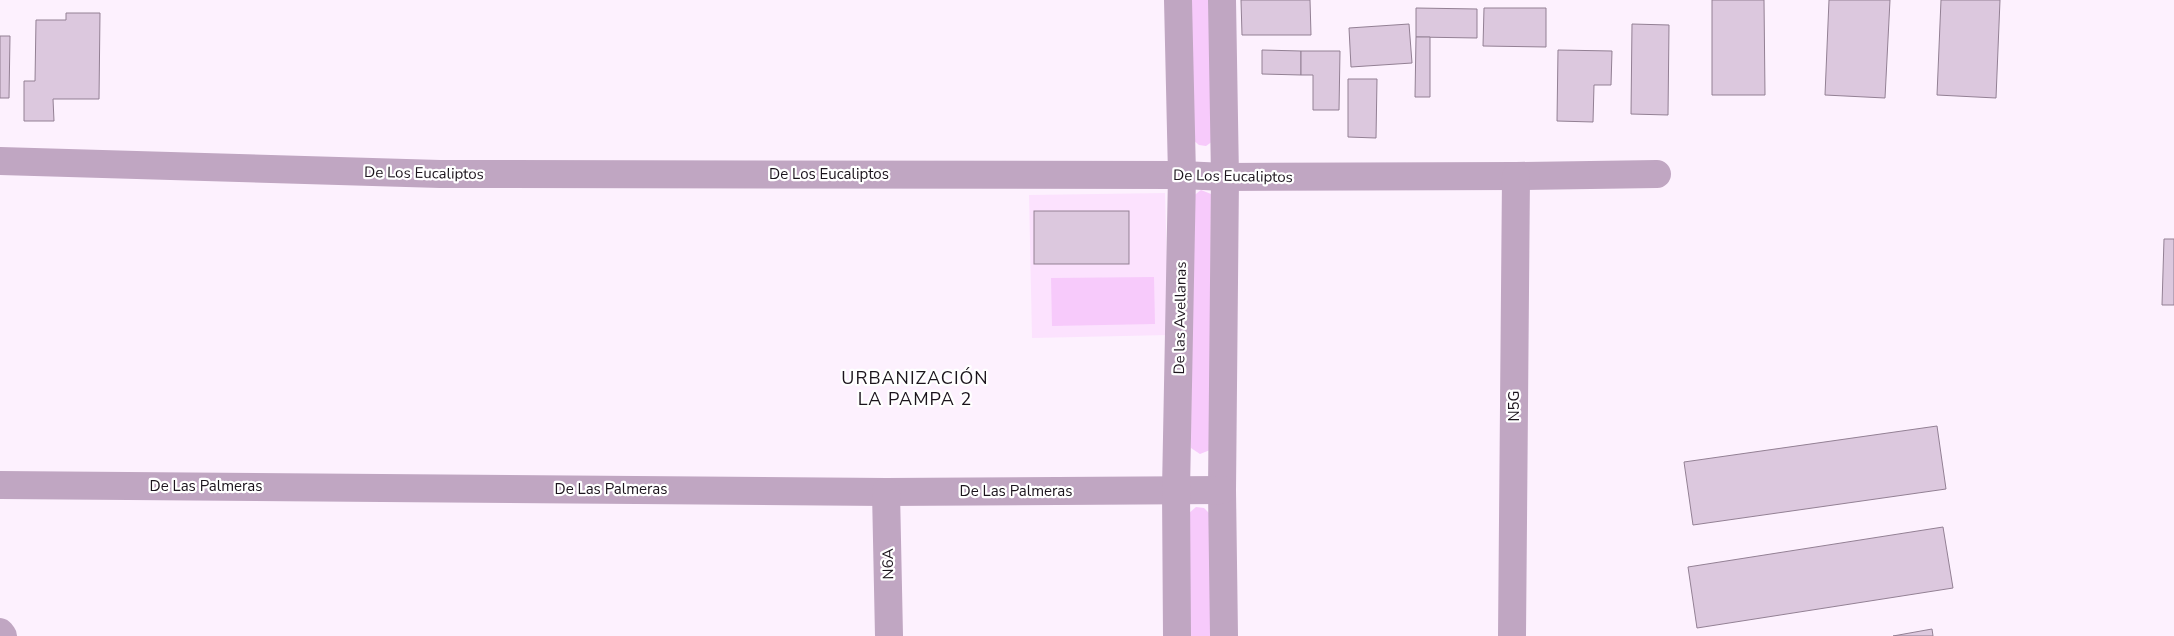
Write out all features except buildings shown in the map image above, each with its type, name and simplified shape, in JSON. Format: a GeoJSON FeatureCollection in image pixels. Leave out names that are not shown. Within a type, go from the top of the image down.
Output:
{"type":"FeatureCollection","features":[{"type":"Feature","properties":{"kind":"street","name":"De las Avellanas"},"geometry":{"type":"LineString","coordinates":[[1177,636],[1176,490],[1182,175],[1178,0]]}},
{"type":"Feature","properties":{"kind":"street"},"geometry":{"type":"LineString","coordinates":[[1222,0],[1225,178],[1222,490],[1224,636]]}},
{"type":"Feature","properties":{"kind":"street","name":"De Los Eucaliptos"},"geometry":{"type":"LineString","coordinates":[[0,161],[440,174],[1182,175],[1225,178],[1657,174]]}},
{"type":"Feature","properties":{"kind":"street","name":"N5G"},"geometry":{"type":"LineString","coordinates":[[1512,636],[1516,176]]}},
{"type":"Feature","properties":{"kind":"street","name":"De Las Palmeras"},"geometry":{"type":"LineString","coordinates":[[0,485],[886,492],[1222,490]]}},
{"type":"Feature","properties":{"kind":"street","name":"N6A"},"geometry":{"type":"LineString","coordinates":[[886,492],[889,636]]}},
{"type":"Feature","properties":{"kind":"street"},"geometry":{"type":"LineString","coordinates":[[0,632],[3,636]]}},
{"type":"Feature","properties":{"kind":"shaded area"},"geometry":{"type":"Polygon","coordinates":[[[1189,0],[1212,0],[1213,141],[1206,146],[1199,145],[1193,140],[1189,0]]]}},
{"type":"Feature","properties":{"kind":"shaded area"},"geometry":{"type":"Polygon","coordinates":[[[1201,190],[1211,194],[1210,450],[1200,454],[1191,448],[1192,197],[1201,190]]]}},
{"type":"Feature","properties":{"kind":"shaded area"},"geometry":{"type":"Polygon","coordinates":[[[1165,193],[1169,335],[1032,338],[1029,195],[1165,193]]]}},
{"type":"Feature","properties":{"kind":"shaded area"},"geometry":{"type":"Polygon","coordinates":[[[1154,277],[1155,324],[1052,326],[1051,278],[1154,277]]]}},
{"type":"Feature","properties":{"kind":"shaded area"},"geometry":{"type":"Polygon","coordinates":[[[1196,507],[1204,508],[1209,513],[1211,636],[1188,636],[1188,514],[1196,507]]]}},
{"type":"Feature","properties":{"kind":"district","name":"URBANIZACIÓN LA PAMPA 2"},"geometry":{"type":"Point","coordinates":[915,388]}}]}
